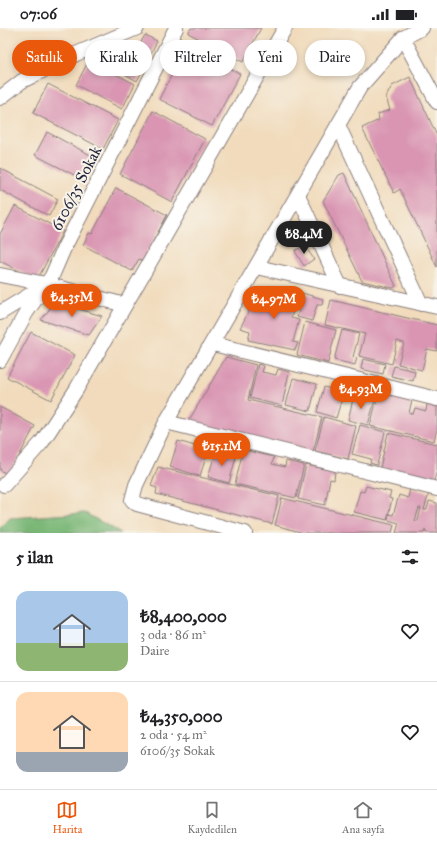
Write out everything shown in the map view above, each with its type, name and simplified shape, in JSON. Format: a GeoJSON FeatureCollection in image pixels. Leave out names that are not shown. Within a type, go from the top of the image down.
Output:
{"type":"FeatureCollection","features":[{"type":"Feature","properties":{"kind":"street"},"geometry":{"type":"LineString","coordinates":[[0,98],[22,81],[76,54],[136,28]]}},
{"type":"Feature","properties":{"kind":"street","name":"6106/35 Sokak"},"geometry":{"type":"LineString","coordinates":[[0,360],[26,313],[52,276],[64,248],[176,28]]}},
{"type":"Feature","properties":{"kind":"street"},"geometry":{"type":"LineString","coordinates":[[4,485],[42,442],[76,390],[285,28]]}},
{"type":"Feature","properties":{"kind":"street"},"geometry":{"type":"LineString","coordinates":[[245,533],[137,504],[132,500],[136,485],[166,422],[213,344],[360,87],[403,38],[422,28]]}},
{"type":"Feature","properties":{"kind":"street"},"geometry":{"type":"LineString","coordinates":[[403,38],[437,102]]}},
{"type":"Feature","properties":{"kind":"street"},"geometry":{"type":"LineString","coordinates":[[338,125],[421,304]]}},
{"type":"Feature","properties":{"kind":"street"},"geometry":{"type":"LineString","coordinates":[[298,195],[340,286]]}},
{"type":"Feature","properties":{"kind":"street"},"geometry":{"type":"LineString","coordinates":[[257,267],[437,307]]}},
{"type":"Feature","properties":{"kind":"street"},"geometry":{"type":"LineString","coordinates":[[0,275],[46,284],[125,305]]}},
{"type":"Feature","properties":{"kind":"street"},"geometry":{"type":"LineString","coordinates":[[0,313],[46,284]]}},
{"type":"Feature","properties":{"kind":"street"},"geometry":{"type":"LineString","coordinates":[[213,344],[437,399]]}},
{"type":"Feature","properties":{"kind":"street"},"geometry":{"type":"LineString","coordinates":[[166,422],[437,490]]}},
{"type":"Feature","properties":{"kind":"green space"},"geometry":{"type":"Polygon","coordinates":[[[85,513],[121,533],[0,533],[0,528],[10,518],[85,513]]]}},
{"type":"Feature","properties":{"kind":"building"},"geometry":{"type":"Polygon","coordinates":[[[191,28],[261,28],[255,40],[244,40],[243,62],[236,58],[236,40],[201,40],[188,33],[191,28]]]}},
{"type":"Feature","properties":{"kind":"building"},"geometry":{"type":"Polygon","coordinates":[[[145,35],[157,41],[152,51],[152,40],[142,40],[145,35]]]}},
{"type":"Feature","properties":{"kind":"building"},"geometry":{"type":"Polygon","coordinates":[[[85,68],[85,76],[120,76],[135,84],[122,109],[76,85],[85,68]]]}},
{"type":"Feature","properties":{"kind":"building"},"geometry":{"type":"Polygon","coordinates":[[[236,72],[240,74],[212,126],[159,99],[171,76],[236,76],[236,72]]]}},
{"type":"Feature","properties":{"kind":"building"},"geometry":{"type":"Polygon","coordinates":[[[128,76],[140,76],[137,81],[128,76]]]}},
{"type":"Feature","properties":{"kind":"building"},"geometry":{"type":"Polygon","coordinates":[[[410,77],[437,136],[437,267],[400,189],[394,193],[362,128],[379,120],[378,114],[390,110],[386,97],[392,86],[410,77]]]}},
{"type":"Feature","properties":{"kind":"building"},"geometry":{"type":"Polygon","coordinates":[[[48,84],[118,120],[103,149],[33,113],[48,84]]]}},
{"type":"Feature","properties":{"kind":"building"},"geometry":{"type":"Polygon","coordinates":[[[153,111],[205,139],[172,202],[120,174],[153,111]]]}},
{"type":"Feature","properties":{"kind":"building"},"geometry":{"type":"Polygon","coordinates":[[[47,132],[94,157],[82,179],[35,155],[47,132]]]}},
{"type":"Feature","properties":{"kind":"building"},"geometry":{"type":"Polygon","coordinates":[[[0,168],[58,199],[49,216],[0,190],[0,168]]]}},
{"type":"Feature","properties":{"kind":"building"},"geometry":{"type":"Polygon","coordinates":[[[344,173],[396,286],[393,288],[362,281],[323,201],[339,175],[344,173]]]}},
{"type":"Feature","properties":{"kind":"building"},"geometry":{"type":"Polygon","coordinates":[[[116,188],[167,215],[143,261],[139,259],[132,271],[83,245],[89,233],[92,234],[116,188]]]}},
{"type":"Feature","properties":{"kind":"building"},"geometry":{"type":"Polygon","coordinates":[[[15,206],[63,231],[37,280],[0,261],[0,234],[15,206]]]}},
{"type":"Feature","properties":{"kind":"building"},"geometry":{"type":"Polygon","coordinates":[[[304,245],[314,259],[304,266],[295,251],[304,245]]]}},
{"type":"Feature","properties":{"kind":"building"},"geometry":{"type":"Polygon","coordinates":[[[270,286],[298,293],[291,318],[299,320],[293,342],[298,343],[295,350],[248,340],[250,331],[240,328],[251,307],[262,310],[270,286]]]}},
{"type":"Feature","properties":{"kind":"building"},"geometry":{"type":"Polygon","coordinates":[[[302,293],[323,299],[322,305],[317,305],[312,321],[297,317],[302,302],[300,300],[302,293]]]}},
{"type":"Feature","properties":{"kind":"building"},"geometry":{"type":"Polygon","coordinates":[[[331,300],[437,325],[437,351],[427,349],[422,370],[398,364],[404,343],[397,341],[392,364],[359,356],[365,334],[325,325],[331,300]]]}},
{"type":"Feature","properties":{"kind":"building"},"geometry":{"type":"Polygon","coordinates":[[[55,302],[102,316],[89,335],[41,320],[55,302]]]}},
{"type":"Feature","properties":{"kind":"building"},"geometry":{"type":"Polygon","coordinates":[[[305,322],[336,330],[328,363],[297,355],[305,322]]]}},
{"type":"Feature","properties":{"kind":"building"},"geometry":{"type":"Polygon","coordinates":[[[342,330],[359,334],[353,357],[357,358],[355,365],[334,360],[342,330]]]}},
{"type":"Feature","properties":{"kind":"building"},"geometry":{"type":"Polygon","coordinates":[[[31,332],[75,355],[51,400],[7,377],[31,332]]]}},
{"type":"Feature","properties":{"kind":"building"},"geometry":{"type":"Polygon","coordinates":[[[226,357],[256,365],[248,400],[322,417],[313,452],[188,422],[226,357]]]}},
{"type":"Feature","properties":{"kind":"building"},"geometry":{"type":"Polygon","coordinates":[[[363,359],[385,364],[383,374],[361,369],[363,359]]]}},
{"type":"Feature","properties":{"kind":"building"},"geometry":{"type":"Polygon","coordinates":[[[258,364],[264,366],[262,372],[276,375],[278,369],[289,372],[282,406],[250,398],[258,364]]]}},
{"type":"Feature","properties":{"kind":"building"},"geometry":{"type":"Polygon","coordinates":[[[394,366],[415,371],[413,381],[391,376],[394,366]]]}},
{"type":"Feature","properties":{"kind":"building"},"geometry":{"type":"Polygon","coordinates":[[[293,378],[317,384],[310,411],[286,405],[293,378]]]}},
{"type":"Feature","properties":{"kind":"building"},"geometry":{"type":"Polygon","coordinates":[[[324,387],[344,392],[336,418],[317,412],[324,387]]]}},
{"type":"Feature","properties":{"kind":"building"},"geometry":{"type":"Polygon","coordinates":[[[379,392],[412,400],[409,413],[413,414],[415,408],[426,411],[427,404],[437,407],[437,429],[434,441],[370,426],[379,392]]]}},
{"type":"Feature","properties":{"kind":"building"},"geometry":{"type":"Polygon","coordinates":[[[354,395],[375,400],[368,425],[348,420],[354,395]]]}},
{"type":"Feature","properties":{"kind":"building"},"geometry":{"type":"Polygon","coordinates":[[[0,407],[35,426],[9,475],[0,470],[0,407]]]}},
{"type":"Feature","properties":{"kind":"building"},"geometry":{"type":"Polygon","coordinates":[[[324,417],[356,426],[348,459],[315,451],[324,417]]]}},
{"type":"Feature","properties":{"kind":"building"},"geometry":{"type":"Polygon","coordinates":[[[360,425],[385,432],[377,465],[370,463],[371,459],[352,454],[360,425]]]}},
{"type":"Feature","properties":{"kind":"building"},"geometry":{"type":"Polygon","coordinates":[[[388,433],[437,444],[437,470],[434,481],[380,468],[388,433]]]}},
{"type":"Feature","properties":{"kind":"building"},"geometry":{"type":"Polygon","coordinates":[[[178,441],[208,450],[200,476],[170,467],[178,441]]]}},
{"type":"Feature","properties":{"kind":"building"},"geometry":{"type":"Polygon","coordinates":[[[243,450],[274,457],[272,464],[285,467],[286,461],[304,465],[296,498],[235,484],[243,450]]]}},
{"type":"Feature","properties":{"kind":"building"},"geometry":{"type":"Polygon","coordinates":[[[216,451],[236,457],[229,483],[208,477],[216,451]]]}},
{"type":"Feature","properties":{"kind":"building"},"geometry":{"type":"Polygon","coordinates":[[[306,465],[335,471],[334,480],[330,479],[325,505],[298,499],[306,465]]]}},
{"type":"Feature","properties":{"kind":"building"},"geometry":{"type":"Polygon","coordinates":[[[158,467],[279,496],[272,524],[156,494],[157,488],[151,486],[158,467]]]}},
{"type":"Feature","properties":{"kind":"building"},"geometry":{"type":"Polygon","coordinates":[[[366,486],[391,492],[389,498],[392,499],[387,520],[354,512],[360,491],[364,492],[366,486]]]}},
{"type":"Feature","properties":{"kind":"building"},"geometry":{"type":"Polygon","coordinates":[[[410,488],[429,493],[424,510],[427,510],[429,501],[437,503],[437,533],[426,533],[425,530],[424,533],[396,533],[399,523],[388,520],[389,514],[393,515],[399,495],[408,498],[410,488]],[[419,508],[415,521],[418,521],[421,508],[419,508]]]}},
{"type":"Feature","properties":{"kind":"building"},"geometry":{"type":"Polygon","coordinates":[[[282,498],[394,525],[392,533],[300,533],[275,525],[282,498]]]}}]}
